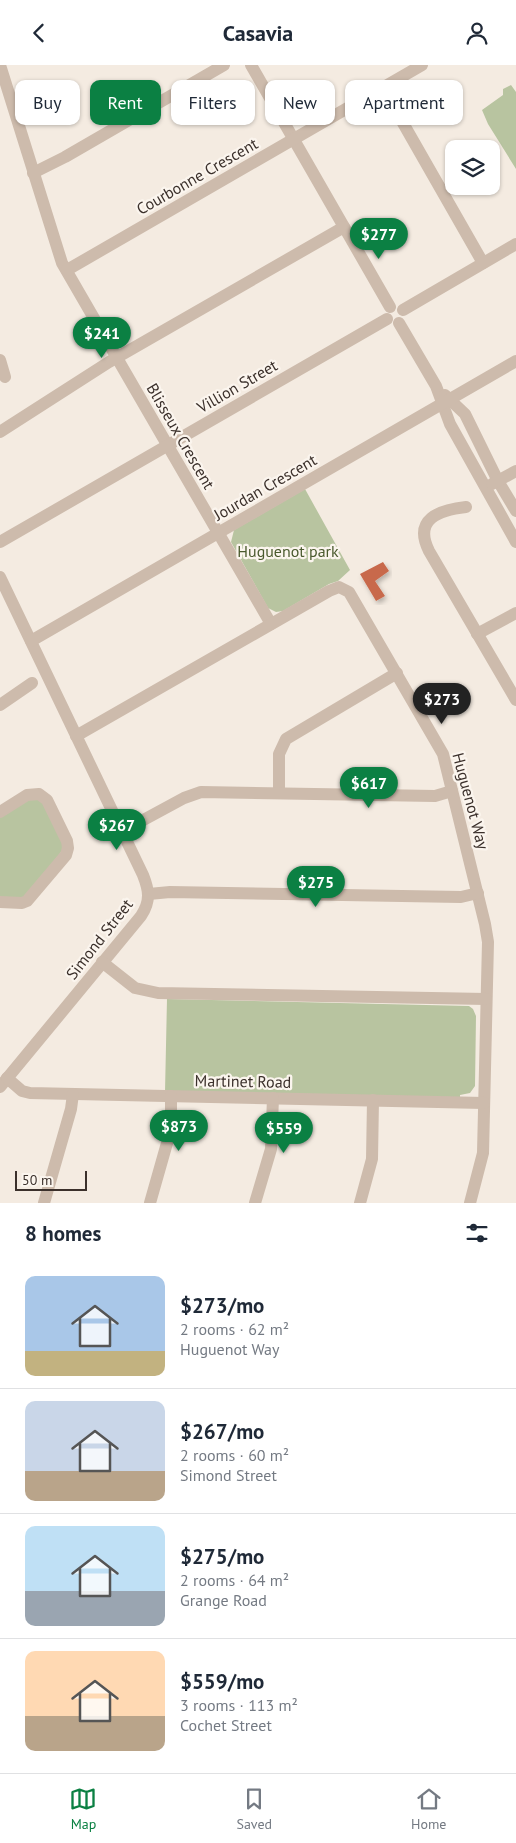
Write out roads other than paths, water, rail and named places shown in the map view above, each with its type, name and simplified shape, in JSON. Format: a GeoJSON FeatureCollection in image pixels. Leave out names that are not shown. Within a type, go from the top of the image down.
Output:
{"type":"FeatureCollection","features":[{"type":"Feature","properties":{"kind":"street"},"geometry":{"type":"LineString","coordinates":[[33,173],[65,157],[224,65]]}},
{"type":"Feature","properties":{"kind":"street"},"geometry":{"type":"LineString","coordinates":[[251,65],[344,227],[392,316],[446,401],[465,414],[498,481],[516,511]]}},
{"type":"Feature","properties":{"kind":"street","name":"Courbonne Crescent"},"geometry":{"type":"LineString","coordinates":[[397,80],[422,65]]}},
{"type":"Feature","properties":{"kind":"street","name":"Blisseux Crescent"},"geometry":{"type":"LineString","coordinates":[[4,66],[33,173],[57,249],[67,271],[271,624]]}},
{"type":"Feature","properties":{"kind":"street","name":"Courbonne Crescent"},"geometry":{"type":"LineString","coordinates":[[67,271],[345,110]]}},
{"type":"Feature","properties":{"kind":"street"},"geometry":{"type":"LineString","coordinates":[[404,125],[483,263]]}},
{"type":"Feature","properties":{"kind":"street"},"geometry":{"type":"LineString","coordinates":[[0,432],[117,358],[344,227]]}},
{"type":"Feature","properties":{"kind":"street"},"geometry":{"type":"LineString","coordinates":[[392,316],[395,305],[403,310],[516,244]]}},
{"type":"Feature","properties":{"kind":"street","name":"Villion Street"},"geometry":{"type":"LineString","coordinates":[[0,542],[392,316]]}},
{"type":"Feature","properties":{"kind":"street"},"geometry":{"type":"LineString","coordinates":[[0,360],[6,377]]}},
{"type":"Feature","properties":{"kind":"street","name":"Jourdan Crescent"},"geometry":{"type":"LineString","coordinates":[[31,641],[516,361]]}},
{"type":"Feature","properties":{"kind":"street"},"geometry":{"type":"LineString","coordinates":[[446,401],[450,424],[516,542]]}},
{"type":"Feature","properties":{"kind":"street"},"geometry":{"type":"LineString","coordinates":[[486,488],[516,471]]}},
{"type":"Feature","properties":{"kind":"street"},"geometry":{"type":"LineString","coordinates":[[466,507],[449,509],[436,516],[427,522],[423,533],[428,551],[516,701]]}},
{"type":"Feature","properties":{"kind":"street","name":"Simond Street"},"geometry":{"type":"LineString","coordinates":[[0,577],[143,875],[149,894],[144,911],[4,1083]]}},
{"type":"Feature","properties":{"kind":"street","name":"Huguenot Way"},"geometry":{"type":"LineString","coordinates":[[76,736],[329,591],[342,587],[352,596],[443,754],[478,893],[488,942],[482,1162],[470,1203]]}},
{"type":"Feature","properties":{"kind":"street"},"geometry":{"type":"LineString","coordinates":[[477,633],[514,612]]}},
{"type":"Feature","properties":{"kind":"street"},"geometry":{"type":"LineString","coordinates":[[279,793],[279,754],[286,739],[397,673]]}},
{"type":"Feature","properties":{"kind":"street"},"geometry":{"type":"LineString","coordinates":[[0,705],[32,683]]}},
{"type":"Feature","properties":{"kind":"street"},"geometry":{"type":"LineString","coordinates":[[122,831],[195,793],[435,796],[452,791]]}},
{"type":"Feature","properties":{"kind":"street"},"geometry":{"type":"LineString","coordinates":[[0,812],[27,795],[39,794],[47,800],[68,844],[66,855],[27,901],[22,903],[0,902]]}},
{"type":"Feature","properties":{"kind":"street"},"geometry":{"type":"LineString","coordinates":[[149,894],[170,892],[461,897],[478,893]]}},
{"type":"Feature","properties":{"kind":"street"},"geometry":{"type":"LineString","coordinates":[[102,962],[133,987],[151,992],[486,999]]}},
{"type":"Feature","properties":{"kind":"street","name":"Martinet Road"},"geometry":{"type":"LineString","coordinates":[[4,1083],[25,1093],[484,1103]]}},
{"type":"Feature","properties":{"kind":"street"},"geometry":{"type":"LineString","coordinates":[[44,1203],[72,1109],[73,1094]]}},
{"type":"Feature","properties":{"kind":"street"},"geometry":{"type":"LineString","coordinates":[[150,1203],[172,1129],[172,1096]]}},
{"type":"Feature","properties":{"kind":"street"},"geometry":{"type":"LineString","coordinates":[[255,1203],[271,1149],[273,1098]]}},
{"type":"Feature","properties":{"kind":"street"},"geometry":{"type":"LineString","coordinates":[[360,1203],[372,1159],[373,1100]]}},
{"type":"Feature","properties":{"kind":"park label","name":"Huguenot park"},"geometry":{"type":"Point","coordinates":[288,551]}}]}
